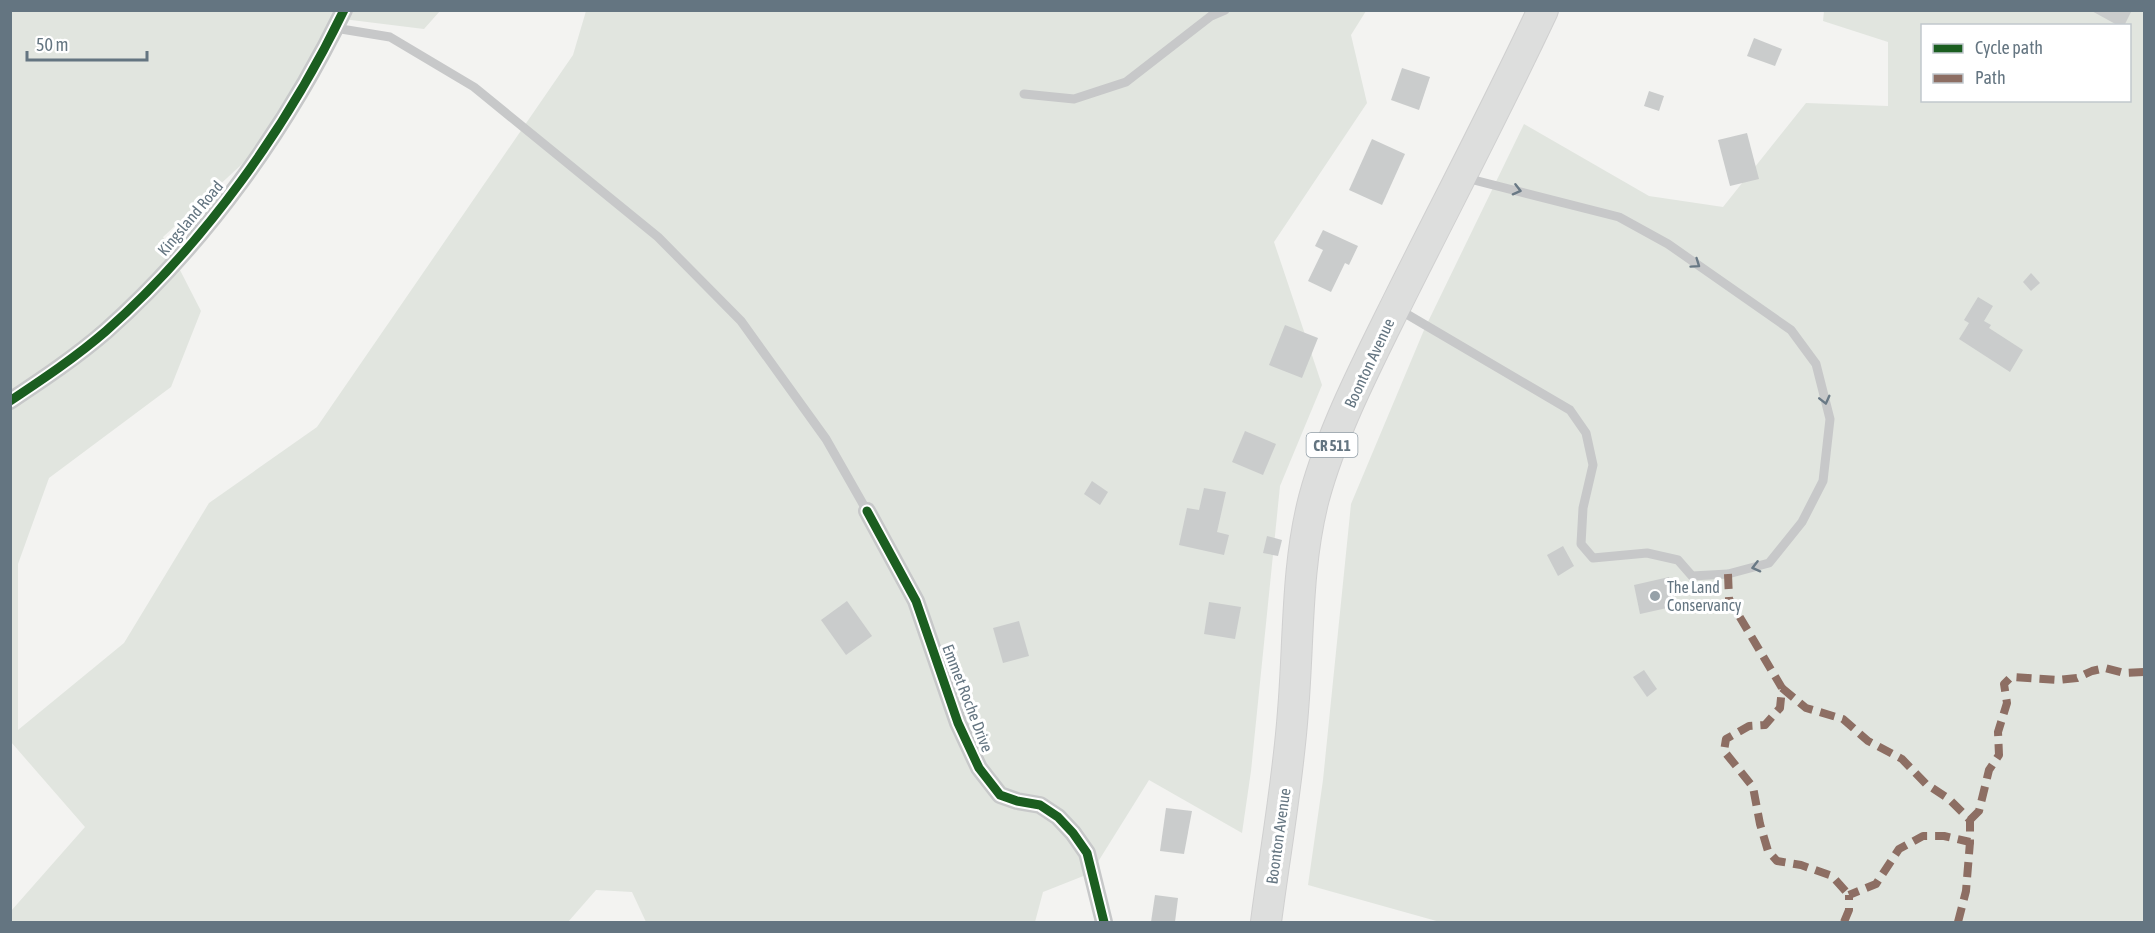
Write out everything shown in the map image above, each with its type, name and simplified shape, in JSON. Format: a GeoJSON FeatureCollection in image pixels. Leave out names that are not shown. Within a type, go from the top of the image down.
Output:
{"type":"FeatureCollection","features":[{"type":"Feature","properties":{"kind":"main road","name":"Boonton Avenue"},"geometry":{"type":"LineString","coordinates":[[1266,922],[1288,766],[1301,574],[1307,530],[1324,467],[1358,384],[1543,10]]}},
{"type":"Feature","properties":{"kind":"street","name":"Kingsland Road"},"geometry":{"type":"LineString","coordinates":[[10,401],[52,373],[106,331],[193,241],[246,173],[294,104],[344,10]]}},
{"type":"Feature","properties":{"kind":"street","name":"Emmet Roche Drive"},"geometry":{"type":"LineString","coordinates":[[867,511],[916,601],[958,723],[979,768],[1000,795],[1040,806],[1058,817],[1073,833],[1087,853],[1104,922]]}},
{"type":"Feature","properties":{"kind":"lane"},"geometry":{"type":"LineString","coordinates":[[1024,94],[1074,99],[1126,82],[1211,16],[1225,10]]}},
{"type":"Feature","properties":{"kind":"lane"},"geometry":{"type":"LineString","coordinates":[[335,28],[390,37],[474,87],[658,237],[741,321],[826,439],[867,511]]}},
{"type":"Feature","properties":{"kind":"lane"},"geometry":{"type":"LineString","coordinates":[[1395,308],[1570,410],[1586,433],[1593,465],[1583,508],[1581,544],[1593,558],[1647,553],[1678,560],[1692,576],[1728,574],[1769,563],[1803,522],[1823,480],[1830,419],[1816,364],[1791,330],[1668,244],[1619,217],[1461,176]]}},
{"type":"Feature","properties":{"kind":"shaded area"},"geometry":{"type":"Polygon","coordinates":[[[10,11],[440,11],[424,29],[343,19],[265,143],[163,237],[201,311],[171,387],[49,478],[18,564],[18,730],[124,643],[209,503],[317,427],[573,55],[586,11],[1366,11],[1351,35],[1367,103],[1274,242],[1322,385],[1280,486],[1251,771],[1242,833],[1149,780],[1091,873],[1043,892],[1035,922],[646,922],[632,892],[596,890],[568,922],[11,922],[11,911],[85,827],[11,742],[10,11]]]}},
{"type":"Feature","properties":{"kind":"shaded area"},"geometry":{"type":"Polygon","coordinates":[[[1824,11],[2144,11],[2144,922],[1440,922],[1308,885],[1323,780],[1351,504],[1424,330],[1524,124],[1649,196],[1723,207],[1806,103],[1888,106],[1888,42],[1823,21],[1824,11]]]}},
{"type":"Feature","properties":{"kind":"building"},"geometry":{"type":"Polygon","coordinates":[[[2090,10],[2132,10],[2125,24],[2115,24],[2090,10]]]}},
{"type":"Feature","properties":{"kind":"building"},"geometry":{"type":"Polygon","coordinates":[[[1754,38],[1782,49],[1775,66],[1747,56],[1754,38]]]}},
{"type":"Feature","properties":{"kind":"building"},"geometry":{"type":"Polygon","coordinates":[[[1402,68],[1430,77],[1419,110],[1391,100],[1402,68]]]}},
{"type":"Feature","properties":{"kind":"building"},"geometry":{"type":"Polygon","coordinates":[[[1649,91],[1664,96],[1659,111],[1644,106],[1649,91]]]}},
{"type":"Feature","properties":{"kind":"building"},"geometry":{"type":"Polygon","coordinates":[[[1747,133],[1759,179],[1730,186],[1718,140],[1747,133]]]}},
{"type":"Feature","properties":{"kind":"building"},"geometry":{"type":"Polygon","coordinates":[[[1372,139],[1405,154],[1382,205],[1349,190],[1372,139]]]}},
{"type":"Feature","properties":{"kind":"building"},"geometry":{"type":"Polygon","coordinates":[[[1323,230],[1358,246],[1349,265],[1345,263],[1331,292],[1308,281],[1323,250],[1315,246],[1323,230]]]}},
{"type":"Feature","properties":{"kind":"building"},"geometry":{"type":"Polygon","coordinates":[[[2031,273],[2040,283],[2031,291],[2023,282],[2031,273]]]}},
{"type":"Feature","properties":{"kind":"building"},"geometry":{"type":"Polygon","coordinates":[[[1978,297],[1993,306],[1984,321],[1991,325],[1989,328],[2023,350],[2010,372],[1959,339],[1969,323],[1964,320],[1978,297]]]}},
{"type":"Feature","properties":{"kind":"building"},"geometry":{"type":"Polygon","coordinates":[[[1285,325],[1318,338],[1302,378],[1269,365],[1285,325]]]}},
{"type":"Feature","properties":{"kind":"building"},"geometry":{"type":"Polygon","coordinates":[[[1245,431],[1276,444],[1263,475],[1232,462],[1245,431]]]}},
{"type":"Feature","properties":{"kind":"building"},"geometry":{"type":"Polygon","coordinates":[[[1092,481],[1108,492],[1100,505],[1084,494],[1092,481]]]}},
{"type":"Feature","properties":{"kind":"building"},"geometry":{"type":"Polygon","coordinates":[[[1204,488],[1226,492],[1217,532],[1229,535],[1224,555],[1179,545],[1187,508],[1199,510],[1204,488]]]}},
{"type":"Feature","properties":{"kind":"building"},"geometry":{"type":"Polygon","coordinates":[[[1267,536],[1282,540],[1278,556],[1263,553],[1267,536]]]}},
{"type":"Feature","properties":{"kind":"building"},"geometry":{"type":"Polygon","coordinates":[[[1563,546],[1574,566],[1558,576],[1547,555],[1563,546]]]}},
{"type":"Feature","properties":{"kind":"building","name":"The Land Conservancy"},"geometry":{"type":"Polygon","coordinates":[[[1669,577],[1676,606],[1640,614],[1634,585],[1669,577]]]}},
{"type":"Feature","properties":{"kind":"building"},"geometry":{"type":"Polygon","coordinates":[[[847,601],[872,636],[846,655],[821,620],[847,601]]]}},
{"type":"Feature","properties":{"kind":"building"},"geometry":{"type":"Polygon","coordinates":[[[1209,602],[1241,607],[1235,639],[1204,634],[1209,602]]]}},
{"type":"Feature","properties":{"kind":"building"},"geometry":{"type":"Polygon","coordinates":[[[1019,621],[1029,656],[1003,663],[993,628],[1019,621]]]}},
{"type":"Feature","properties":{"kind":"building"},"geometry":{"type":"Polygon","coordinates":[[[1644,670],[1657,689],[1647,697],[1633,677],[1644,670]]]}},
{"type":"Feature","properties":{"kind":"building"},"geometry":{"type":"Polygon","coordinates":[[[1166,808],[1192,811],[1184,854],[1160,851],[1166,808]]]}},
{"type":"Feature","properties":{"kind":"building"},"geometry":{"type":"Polygon","coordinates":[[[1155,895],[1178,898],[1175,922],[1151,922],[1155,895]]]}},
{"type":"Feature","properties":{"kind":"marked path"},"geometry":{"type":"LineString","coordinates":[[1728,574],[1729,599],[1782,688],[1780,708],[1765,725],[1749,726],[1726,739],[1724,751],[1753,787],[1768,851],[1777,861],[1801,865],[1832,876],[1849,895]]}},
{"type":"Feature","properties":{"kind":"marked path"},"geometry":{"type":"LineString","coordinates":[[1970,820],[1979,811],[1989,770],[1999,755],[1998,732],[2007,703],[2004,684],[2011,677],[2058,680],[2077,678],[2105,668],[2124,673],[2144,672]]}},
{"type":"Feature","properties":{"kind":"marked path"},"geometry":{"type":"LineString","coordinates":[[1782,688],[1806,708],[1843,719],[1868,741],[1902,759],[1926,784],[1949,799],[1970,820],[1970,842],[1944,836],[1923,836],[1899,849],[1876,884],[1849,895]]}},
{"type":"Feature","properties":{"kind":"marked path"},"geometry":{"type":"LineString","coordinates":[[1958,922],[1966,891],[1970,842]]}},
{"type":"Feature","properties":{"kind":"marked path"},"geometry":{"type":"LineString","coordinates":[[1844,922],[1849,910],[1849,895]]}},
{"type":"Feature","properties":{"kind":"cycle path"},"geometry":{"type":"LineString","coordinates":[[10,401],[71,359],[106,331],[177,261],[240,182],[297,98],[344,10]]}},
{"type":"Feature","properties":{"kind":"cycle path"},"geometry":{"type":"LineString","coordinates":[[867,511],[916,601],[958,723],[979,768],[1000,795],[1040,805],[1058,817],[1073,833],[1087,853],[1104,922]]}},
{"type":"Feature","properties":{"kind":"place","name":"The Land Conservancy"},"geometry":{"type":"Point","coordinates":[1655,596]}}]}
